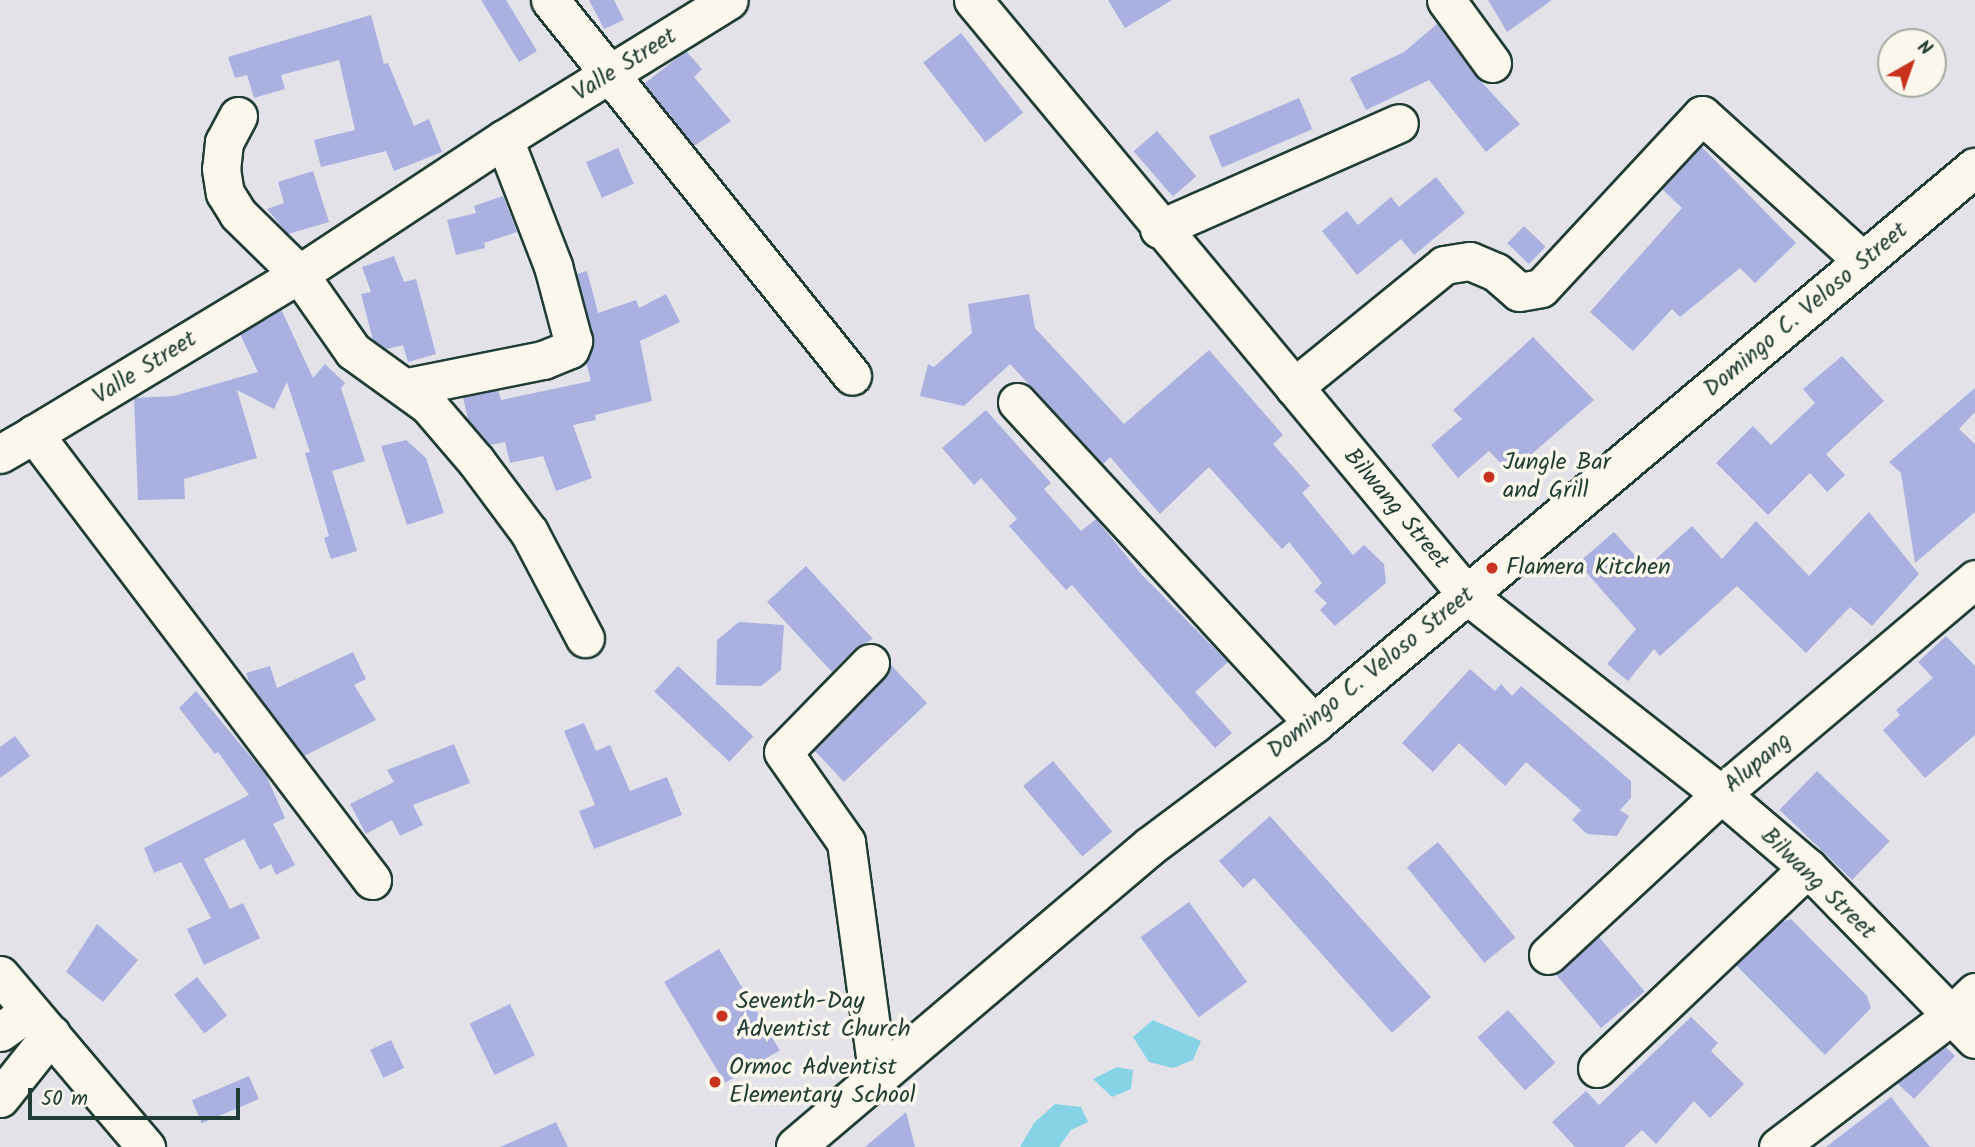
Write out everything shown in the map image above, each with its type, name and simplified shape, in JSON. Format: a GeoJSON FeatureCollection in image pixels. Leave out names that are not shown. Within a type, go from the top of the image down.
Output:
{"type":"FeatureCollection","features":[{"type":"Feature","properties":{"kind":"main road","name":"Domingo C. Veloso Street"},"geometry":{"type":"LineString","coordinates":[[796,1147],[1175,826],[1314,724],[1975,168]]}},
{"type":"Feature","properties":{"kind":"street"},"geometry":{"type":"LineString","coordinates":[[550,0],[613,74],[852,376]]}},
{"type":"Feature","properties":{"kind":"street","name":"Valle Street"},"geometry":{"type":"LineString","coordinates":[[0,454],[299,274],[504,139],[729,0]]}},
{"type":"Feature","properties":{"kind":"street"},"geometry":{"type":"LineString","coordinates":[[1446,0],[1492,63]]}},
{"type":"Feature","properties":{"kind":"street","name":"Bilwang Street"},"geometry":{"type":"LineString","coordinates":[[983,3],[1159,229],[1467,595],[1721,794],[1808,868],[1962,1028]]}},
{"type":"Feature","properties":{"kind":"street"},"geometry":{"type":"LineString","coordinates":[[1294,387],[1444,265],[1470,261],[1496,272],[1519,292],[1541,288],[1702,115],[1863,261]]}},
{"type":"Feature","properties":{"kind":"street"},"geometry":{"type":"LineString","coordinates":[[239,116],[224,142],[221,169],[225,193],[258,238],[299,274],[353,351],[408,387],[449,427],[529,533],[585,638]]}},
{"type":"Feature","properties":{"kind":"street"},"geometry":{"type":"LineString","coordinates":[[1159,229],[1399,122]]}},
{"type":"Feature","properties":{"kind":"street"},"geometry":{"type":"LineString","coordinates":[[408,387],[543,360],[570,349],[573,341],[553,266],[504,139]]}},
{"type":"Feature","properties":{"kind":"street"},"geometry":{"type":"LineString","coordinates":[[1017,402],[1314,724]]}},
{"type":"Feature","properties":{"kind":"street"},"geometry":{"type":"LineString","coordinates":[[34,435],[372,880]]}},
{"type":"Feature","properties":{"kind":"street","name":"Alupang"},"geometry":{"type":"LineString","coordinates":[[1548,955],[1721,794],[1975,579]]}},
{"type":"Feature","properties":{"kind":"street"},"geometry":{"type":"LineString","coordinates":[[870,663],[783,752],[846,842],[878,1078]]}},
{"type":"Feature","properties":{"kind":"street"},"geometry":{"type":"LineString","coordinates":[[1597,1068],[1808,868]]}},
{"type":"Feature","properties":{"kind":"street"},"geometry":{"type":"LineString","coordinates":[[0,975],[27,1026],[146,1147]]}},
{"type":"Feature","properties":{"kind":"street"},"geometry":{"type":"LineString","coordinates":[[1778,1147],[1962,1028],[1975,992]]}},
{"type":"Feature","properties":{"kind":"street"},"geometry":{"type":"LineString","coordinates":[[0,1098],[27,1026]]}},
{"type":"Feature","properties":{"kind":"water"},"geometry":{"type":"Polygon","coordinates":[[[1153,1020],[1201,1041],[1193,1060],[1173,1068],[1149,1062],[1133,1037],[1153,1020]]]}},
{"type":"Feature","properties":{"kind":"water"},"geometry":{"type":"Polygon","coordinates":[[[1117,1067],[1133,1070],[1131,1089],[1112,1097],[1093,1079],[1117,1067]]]}},
{"type":"Feature","properties":{"kind":"water"},"geometry":{"type":"Polygon","coordinates":[[[1055,1104],[1081,1107],[1088,1122],[1071,1130],[1059,1147],[1020,1147],[1034,1123],[1055,1104]]]}},
{"type":"Feature","properties":{"kind":"building"},"geometry":{"type":"Polygon","coordinates":[[[481,0],[506,0],[537,51],[519,62],[481,0]]]}},
{"type":"Feature","properties":{"kind":"building"},"geometry":{"type":"Polygon","coordinates":[[[589,0],[614,0],[624,20],[604,29],[589,0]]]}},
{"type":"Feature","properties":{"kind":"building"},"geometry":{"type":"Polygon","coordinates":[[[1108,0],[1172,0],[1125,28],[1108,0]]]}},
{"type":"Feature","properties":{"kind":"building"},"geometry":{"type":"Polygon","coordinates":[[[1488,0],[1552,0],[1507,32],[1488,0]]]}},
{"type":"Feature","properties":{"kind":"building"},"geometry":{"type":"Polygon","coordinates":[[[371,15],[384,64],[388,63],[414,126],[429,119],[442,152],[394,171],[386,151],[321,167],[314,140],[355,130],[339,60],[281,75],[285,89],[254,98],[247,75],[235,78],[228,57],[371,15]]]}},
{"type":"Feature","properties":{"kind":"building"},"geometry":{"type":"Polygon","coordinates":[[[1437,24],[1475,75],[1520,124],[1486,152],[1429,80],[1366,110],[1350,78],[1404,52],[1437,24]]]}},
{"type":"Feature","properties":{"kind":"building"},"geometry":{"type":"Polygon","coordinates":[[[961,33],[1023,113],[985,142],[923,63],[961,33]]]}},
{"type":"Feature","properties":{"kind":"building"},"geometry":{"type":"Polygon","coordinates":[[[686,51],[702,69],[694,77],[731,121],[694,146],[644,84],[686,51]]]}},
{"type":"Feature","properties":{"kind":"building"},"geometry":{"type":"Polygon","coordinates":[[[1299,98],[1312,129],[1222,168],[1209,136],[1299,98]]]}},
{"type":"Feature","properties":{"kind":"building"},"geometry":{"type":"Polygon","coordinates":[[[1157,131],[1196,176],[1173,197],[1134,151],[1157,131]]]}},
{"type":"Feature","properties":{"kind":"building"},"geometry":{"type":"Polygon","coordinates":[[[1701,146],[1796,243],[1755,283],[1740,268],[1680,317],[1672,309],[1633,351],[1590,312],[1682,208],[1662,189],[1701,146]]]}},
{"type":"Feature","properties":{"kind":"building"},"geometry":{"type":"Polygon","coordinates":[[[618,148],[634,184],[602,198],[586,162],[618,148]]]}},
{"type":"Feature","properties":{"kind":"building"},"geometry":{"type":"Polygon","coordinates":[[[313,171],[329,222],[288,234],[267,209],[284,203],[278,182],[313,171]]]}},
{"type":"Feature","properties":{"kind":"building"},"geometry":{"type":"Polygon","coordinates":[[[1436,177],[1465,213],[1414,255],[1401,239],[1357,275],[1322,231],[1347,211],[1358,225],[1391,197],[1399,207],[1436,177]]]}},
{"type":"Feature","properties":{"kind":"building"},"geometry":{"type":"Polygon","coordinates":[[[503,196],[517,232],[484,243],[485,248],[456,255],[447,220],[476,213],[474,206],[503,196]]]}},
{"type":"Feature","properties":{"kind":"building"},"geometry":{"type":"Polygon","coordinates":[[[1524,226],[1546,247],[1529,264],[1507,243],[1524,226]]]}},
{"type":"Feature","properties":{"kind":"building"},"geometry":{"type":"Polygon","coordinates":[[[394,256],[404,282],[416,279],[436,354],[408,362],[403,345],[387,349],[373,340],[361,294],[371,292],[362,267],[394,256]]]}},
{"type":"Feature","properties":{"kind":"building"},"geometry":{"type":"Polygon","coordinates":[[[587,271],[598,313],[636,300],[639,308],[666,294],[680,322],[640,341],[652,401],[595,415],[596,420],[573,425],[592,478],[556,491],[543,456],[510,463],[505,442],[490,445],[468,420],[463,397],[498,390],[501,400],[591,381],[586,362],[593,336],[577,274],[587,271]]]}},
{"type":"Feature","properties":{"kind":"building"},"geometry":{"type":"Polygon","coordinates":[[[1029,294],[1035,328],[1124,424],[1209,350],[1283,435],[1273,444],[1310,486],[1302,493],[1353,555],[1364,545],[1384,564],[1386,583],[1335,626],[1320,610],[1327,603],[1314,591],[1322,583],[1289,542],[1282,549],[1209,467],[1160,514],[1110,457],[1103,464],[1010,364],[964,406],[920,396],[928,364],[934,367],[972,333],[968,304],[1029,294]]]}},
{"type":"Feature","properties":{"kind":"building"},"geometry":{"type":"Polygon","coordinates":[[[281,309],[313,378],[325,364],[345,383],[341,388],[365,461],[332,471],[357,551],[331,559],[324,538],[329,536],[305,453],[310,452],[287,382],[274,409],[237,390],[257,458],[184,479],[185,499],[138,500],[134,398],[174,396],[258,372],[240,334],[281,309]]]}},
{"type":"Feature","properties":{"kind":"building"},"geometry":{"type":"Polygon","coordinates":[[[1533,337],[1594,400],[1510,473],[1489,451],[1458,478],[1431,445],[1462,419],[1453,410],[1533,337]]]}},
{"type":"Feature","properties":{"kind":"building"},"geometry":{"type":"Polygon","coordinates":[[[1842,356],[1884,401],[1826,454],[1845,475],[1827,492],[1810,473],[1768,515],[1716,463],[1753,426],[1771,445],[1815,403],[1803,389],[1842,356]]]}},
{"type":"Feature","properties":{"kind":"building"},"geometry":{"type":"Polygon","coordinates":[[[1975,388],[1975,412],[1959,429],[1975,444],[1975,512],[1915,563],[1901,473],[1889,462],[1975,388]]]}},
{"type":"Feature","properties":{"kind":"building"},"geometry":{"type":"Polygon","coordinates":[[[986,410],[1051,483],[1044,489],[1081,531],[1096,519],[1142,575],[1228,662],[1195,692],[1232,733],[1215,748],[1072,585],[1066,590],[1009,526],[1017,519],[981,478],[974,485],[942,448],[986,410]]]}},
{"type":"Feature","properties":{"kind":"building"},"geometry":{"type":"Polygon","coordinates":[[[406,440],[426,458],[444,513],[407,525],[381,446],[406,440]]]}},
{"type":"Feature","properties":{"kind":"building"},"geometry":{"type":"Polygon","coordinates":[[[1869,512],[1919,574],[1872,626],[1850,607],[1806,653],[1737,586],[1660,656],[1654,649],[1628,681],[1607,664],[1636,629],[1578,563],[1614,532],[1646,568],[1692,526],[1722,559],[1756,521],[1809,576],[1869,512]]]}},
{"type":"Feature","properties":{"kind":"building"},"geometry":{"type":"Polygon","coordinates":[[[806,566],[873,639],[855,648],[832,672],[767,602],[806,566]]]}},
{"type":"Feature","properties":{"kind":"building"},"geometry":{"type":"Polygon","coordinates":[[[739,622],[784,625],[781,670],[761,686],[716,685],[717,640],[739,622]]]}},
{"type":"Feature","properties":{"kind":"building"},"geometry":{"type":"Polygon","coordinates":[[[1946,636],[1975,666],[1975,735],[1925,778],[1883,730],[1900,715],[1896,710],[1933,678],[1918,662],[1946,636]]]}},
{"type":"Feature","properties":{"kind":"building"},"geometry":{"type":"Polygon","coordinates":[[[353,652],[366,679],[354,685],[376,720],[304,756],[250,684],[246,673],[270,666],[277,688],[353,652]]]}},
{"type":"Feature","properties":{"kind":"building"},"geometry":{"type":"Polygon","coordinates":[[[890,664],[927,703],[844,782],[814,750],[885,678],[890,664]]]}},
{"type":"Feature","properties":{"kind":"building"},"geometry":{"type":"Polygon","coordinates":[[[678,666],[753,736],[729,762],[654,692],[678,666]]]}},
{"type":"Feature","properties":{"kind":"building"},"geometry":{"type":"Polygon","coordinates":[[[1470,669],[1495,691],[1501,684],[1512,696],[1521,686],[1631,781],[1631,798],[1620,810],[1629,816],[1617,836],[1587,834],[1572,820],[1581,810],[1526,762],[1505,786],[1459,743],[1433,772],[1402,743],[1470,669]]]}},
{"type":"Feature","properties":{"kind":"building"},"geometry":{"type":"Polygon","coordinates":[[[196,691],[266,775],[285,818],[273,824],[295,865],[276,875],[271,864],[260,870],[244,839],[204,859],[230,909],[243,903],[260,938],[204,965],[187,929],[211,918],[181,862],[154,873],[144,848],[249,795],[218,752],[215,754],[179,708],[196,691]]]}},
{"type":"Feature","properties":{"kind":"building"},"geometry":{"type":"Polygon","coordinates":[[[584,723],[596,751],[610,745],[630,791],[667,777],[682,815],[594,849],[579,811],[595,805],[564,731],[584,723]]]}},
{"type":"Feature","properties":{"kind":"building"},"geometry":{"type":"Polygon","coordinates":[[[15,736],[30,756],[0,778],[0,747],[15,736]]]}},
{"type":"Feature","properties":{"kind":"building"},"geometry":{"type":"Polygon","coordinates":[[[454,744],[470,783],[413,805],[423,825],[400,836],[392,820],[366,834],[350,804],[394,782],[387,770],[454,744]]]}},
{"type":"Feature","properties":{"kind":"building"},"geometry":{"type":"Polygon","coordinates":[[[1053,761],[1112,831],[1082,857],[1023,786],[1053,761]]]}},
{"type":"Feature","properties":{"kind":"building"},"geometry":{"type":"Polygon","coordinates":[[[1817,771],[1890,841],[1852,880],[1779,810],[1817,771]]]}},
{"type":"Feature","properties":{"kind":"building"},"geometry":{"type":"Polygon","coordinates":[[[1270,816],[1431,997],[1392,1033],[1254,878],[1243,888],[1219,861],[1270,816]]]}},
{"type":"Feature","properties":{"kind":"building"},"geometry":{"type":"Polygon","coordinates":[[[1438,842],[1515,938],[1484,963],[1407,867],[1438,842]]]}},
{"type":"Feature","properties":{"kind":"building"},"geometry":{"type":"Polygon","coordinates":[[[1189,902],[1247,982],[1199,1017],[1140,937],[1189,902]]]}},
{"type":"Feature","properties":{"kind":"building"},"geometry":{"type":"Polygon","coordinates":[[[1791,919],[1867,996],[1871,1008],[1825,1055],[1736,965],[1782,922],[1791,919]]]}},
{"type":"Feature","properties":{"kind":"building"},"geometry":{"type":"Polygon","coordinates":[[[97,924],[138,960],[103,1002],[66,972],[97,924]]]}},
{"type":"Feature","properties":{"kind":"building"},"geometry":{"type":"Polygon","coordinates":[[[1599,937],[1645,991],[1601,1028],[1555,974],[1599,937]]]}},
{"type":"Feature","properties":{"kind":"building","name":"Seventh-Day Adventist Church"},"geometry":{"type":"Polygon","coordinates":[[[719,949],[780,1050],[725,1083],[664,982],[719,949]]]}},
{"type":"Feature","properties":{"kind":"building"},"geometry":{"type":"Polygon","coordinates":[[[197,977],[227,1016],[204,1033],[174,995],[197,977]]]}},
{"type":"Feature","properties":{"kind":"building"},"geometry":{"type":"Polygon","coordinates":[[[510,1004],[535,1055],[495,1075],[470,1024],[510,1004]]]}},
{"type":"Feature","properties":{"kind":"building"},"geometry":{"type":"Polygon","coordinates":[[[1508,1010],[1556,1063],[1525,1090],[1478,1037],[1508,1010]]]}},
{"type":"Feature","properties":{"kind":"building"},"geometry":{"type":"Polygon","coordinates":[[[1691,1017],[1718,1043],[1711,1051],[1744,1084],[1710,1118],[1694,1101],[1656,1144],[1642,1130],[1624,1147],[1575,1147],[1552,1122],[1586,1091],[1599,1105],[1691,1017]]]}},
{"type":"Feature","properties":{"kind":"building"},"geometry":{"type":"Polygon","coordinates":[[[391,1040],[404,1068],[383,1078],[370,1050],[391,1040]]]}},
{"type":"Feature","properties":{"kind":"building"},"geometry":{"type":"Polygon","coordinates":[[[1945,1046],[1955,1056],[1914,1099],[1897,1083],[1945,1046]]]}},
{"type":"Feature","properties":{"kind":"building"},"geometry":{"type":"Polygon","coordinates":[[[249,1076],[259,1099],[202,1123],[192,1100],[249,1076]]]}},
{"type":"Feature","properties":{"kind":"building"},"geometry":{"type":"Polygon","coordinates":[[[1891,1097],[1930,1147],[1826,1147],[1891,1097]]]}},
{"type":"Feature","properties":{"kind":"building"},"geometry":{"type":"Polygon","coordinates":[[[906,1112],[915,1147],[865,1147],[906,1112]]]}},
{"type":"Feature","properties":{"kind":"building"},"geometry":{"type":"Polygon","coordinates":[[[556,1122],[568,1147],[500,1147],[556,1122]]]}},
{"type":"Feature","properties":{"kind":"place","name":"Jungle Bar and Grill"},"geometry":{"type":"Point","coordinates":[1489,477]}},
{"type":"Feature","properties":{"kind":"place","name":"Flamera Kitchen"},"geometry":{"type":"Point","coordinates":[1492,568]}},
{"type":"Feature","properties":{"kind":"place","name":"Seventh-Day Adventist Church"},"geometry":{"type":"Point","coordinates":[722,1016]}},
{"type":"Feature","properties":{"kind":"place","name":"Ormoc Adventist Elementary School"},"geometry":{"type":"Point","coordinates":[715,1082]}}]}
